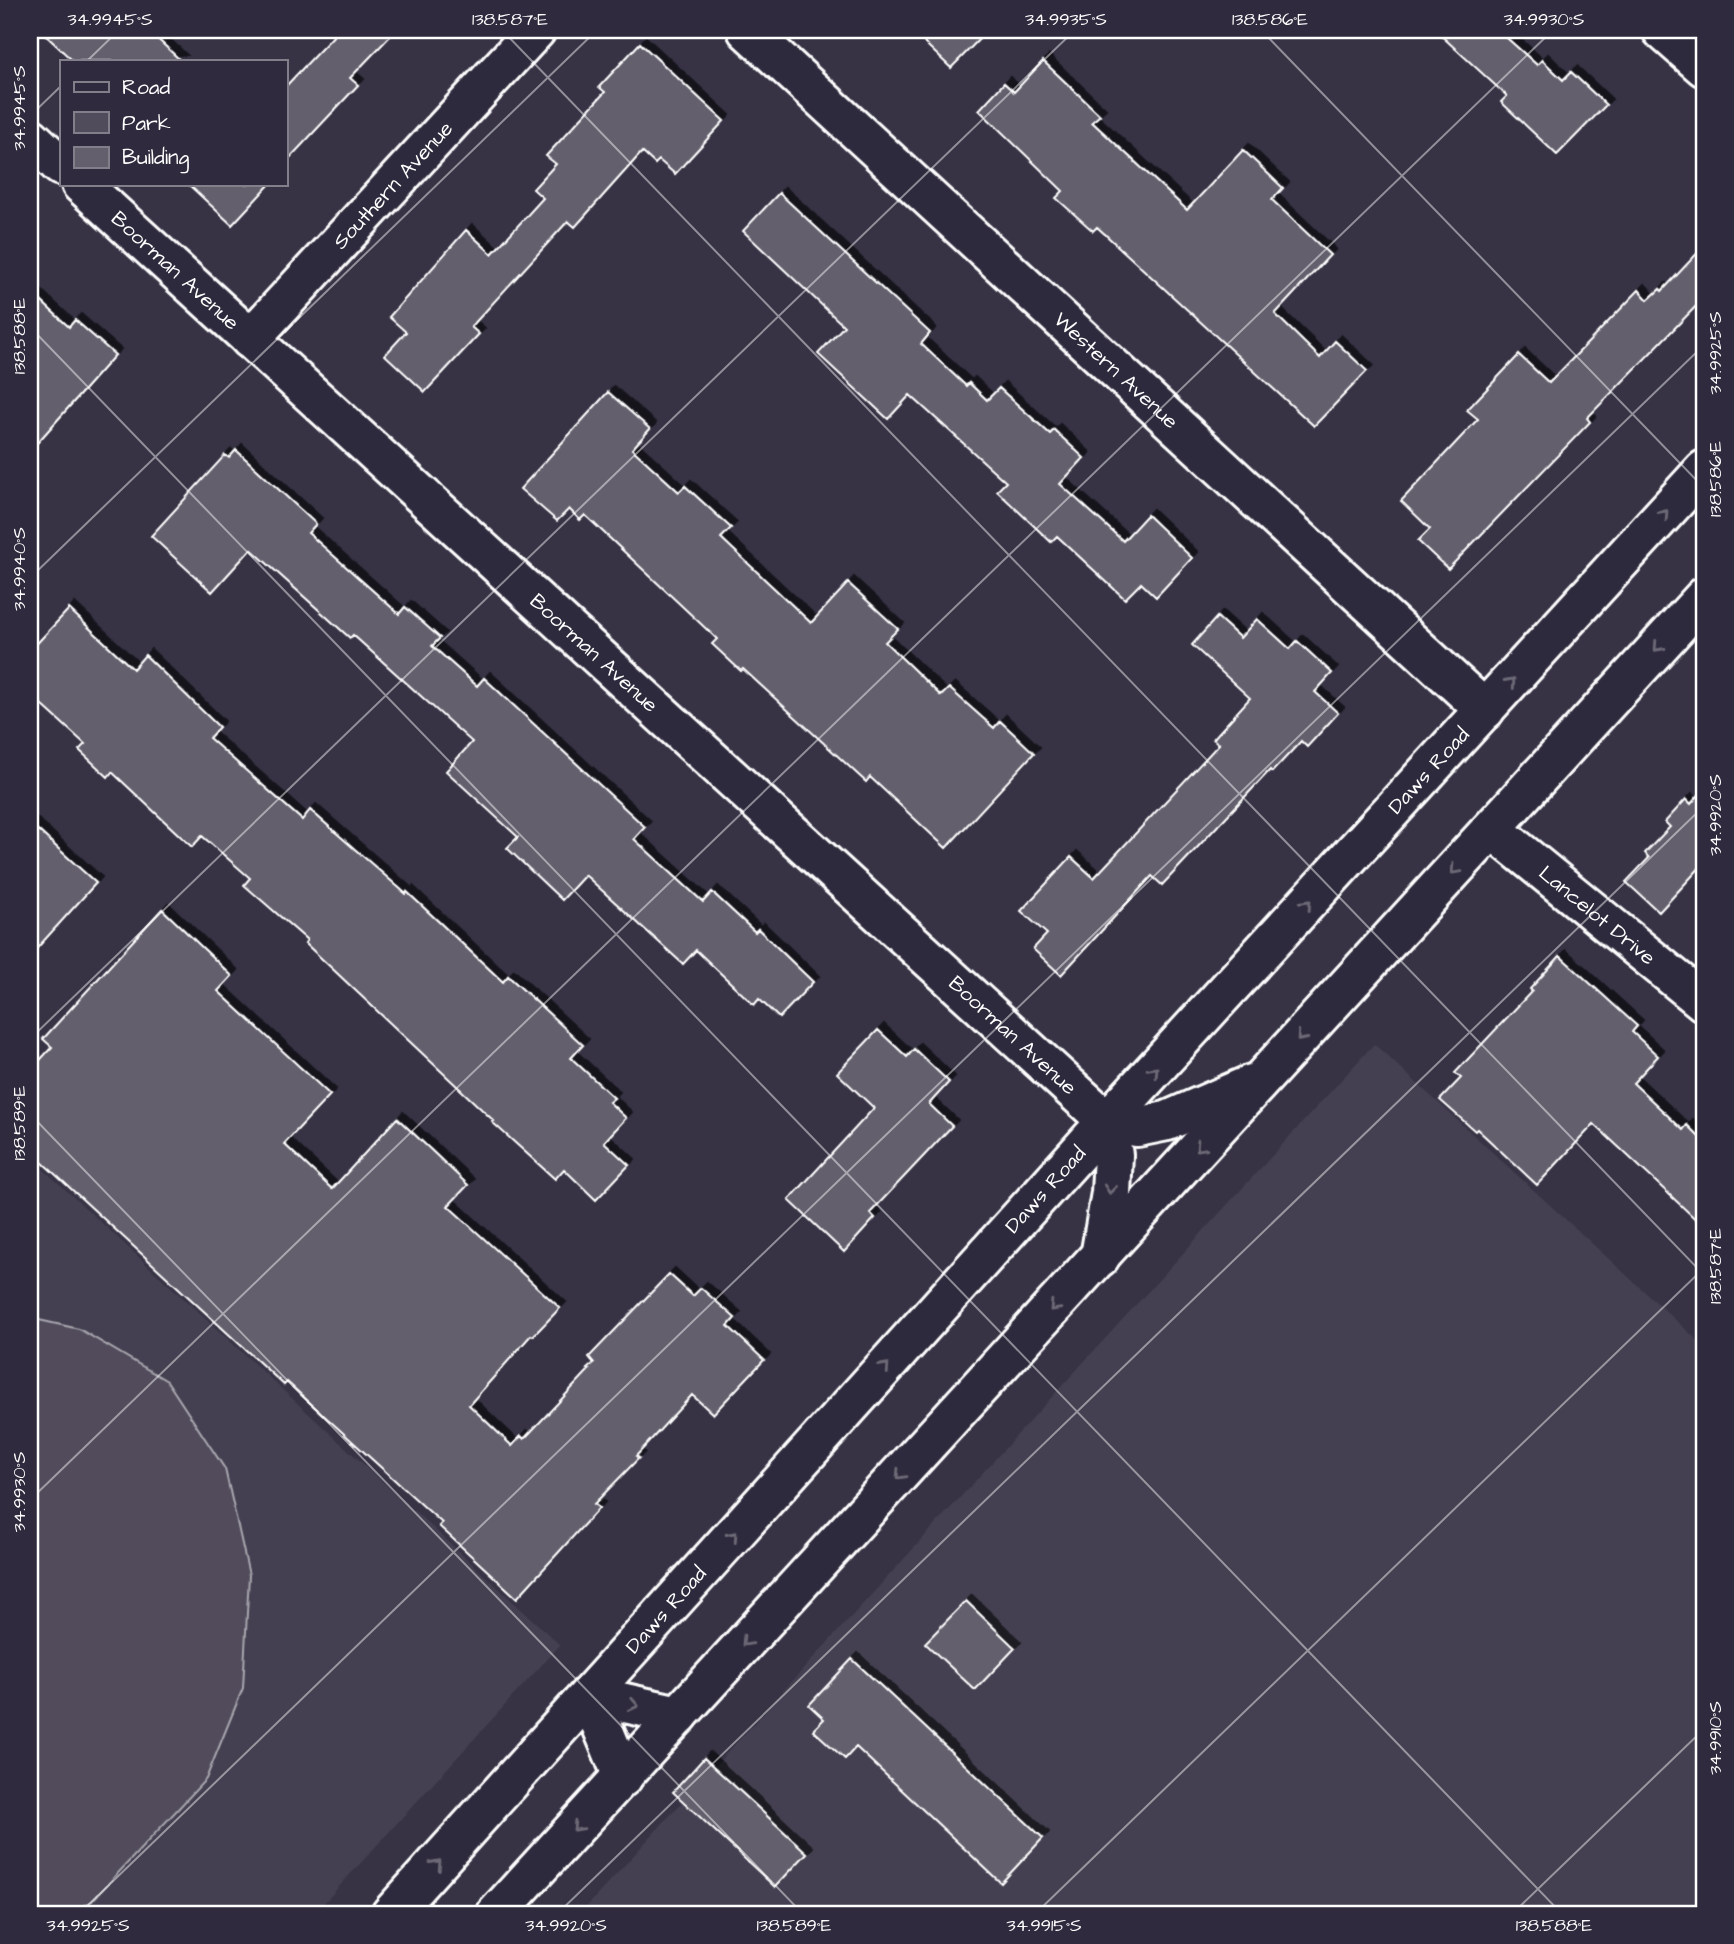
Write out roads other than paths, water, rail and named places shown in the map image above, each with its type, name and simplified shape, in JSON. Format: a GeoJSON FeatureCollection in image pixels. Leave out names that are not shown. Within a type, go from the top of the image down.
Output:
{"type":"FeatureCollection","features":[{"type":"Feature","properties":{"kind":"main road","name":"Southern Avenue"},"geometry":{"type":"LineString","coordinates":[[250,339],[536,30]]}},
{"type":"Feature","properties":{"kind":"main road","name":"Western Avenue"},"geometry":{"type":"LineString","coordinates":[[747,30],[1485,710]]}},
{"type":"Feature","properties":{"kind":"main road"},"geometry":{"type":"LineString","coordinates":[[1662,30],[1704,67]]}},
{"type":"Feature","properties":{"kind":"main road"},"geometry":{"type":"LineString","coordinates":[[30,137],[60,165]]}},
{"type":"Feature","properties":{"kind":"main road","name":"Boorman Avenue"},"geometry":{"type":"LineString","coordinates":[[83,186],[1107,1121]]}},
{"type":"Feature","properties":{"kind":"main road","name":"Daws Road"},"geometry":{"type":"LineString","coordinates":[[391,1914],[1107,1121],[1704,470]]}},
{"type":"Feature","properties":{"kind":"main road"},"geometry":{"type":"LineString","coordinates":[[496,1914],[1704,597]]}},
{"type":"Feature","properties":{"kind":"main road","name":"Lancelot Drive"},"geometry":{"type":"LineString","coordinates":[[1492,829],[1704,1002]]}},
{"type":"Feature","properties":{"kind":"main road"},"geometry":{"type":"LineString","coordinates":[[1100,1257],[1111,1193],[1113,1155],[1107,1121],[1137,1127],[1167,1121],[1263,1079]]}},
{"type":"Feature","properties":{"kind":"main road"},"geometry":{"type":"LineString","coordinates":[[589,1695],[679,1715]]}},
{"type":"Feature","properties":{"kind":"main road"},"geometry":{"type":"LineString","coordinates":[[589,1695],[623,1777]]}}]}
